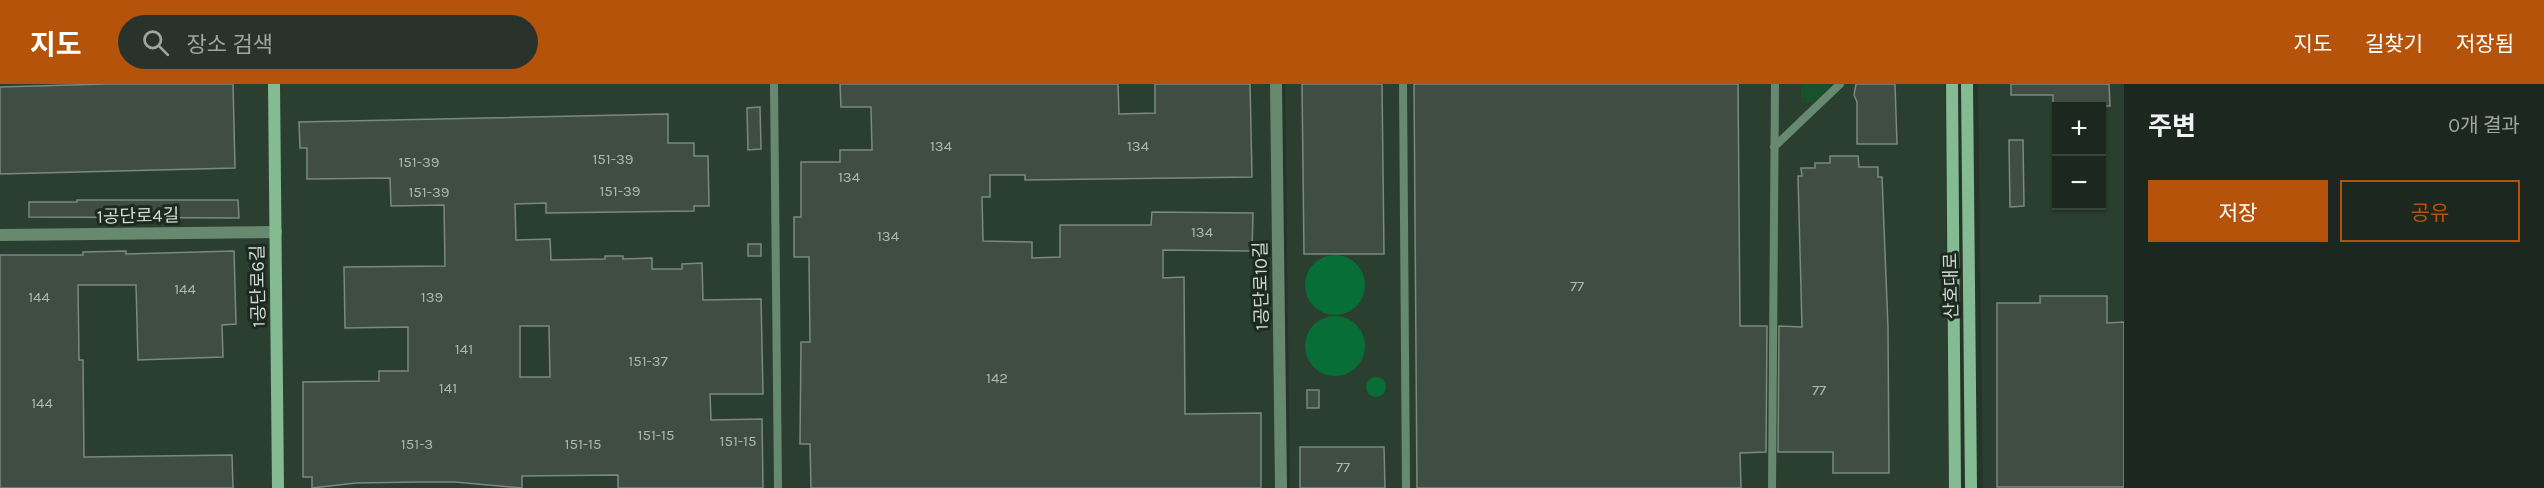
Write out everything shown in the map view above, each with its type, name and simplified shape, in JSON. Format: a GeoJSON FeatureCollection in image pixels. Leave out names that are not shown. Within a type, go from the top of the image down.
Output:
{"type":"FeatureCollection","features":[{"type":"Feature","properties":{"kind":"main road","name":"1공단로6길"},"geometry":{"type":"LineString","coordinates":[[274,84],[278,488]]}},
{"type":"Feature","properties":{"kind":"main road","name":"산호대로"},"geometry":{"type":"LineString","coordinates":[[1952,84],[1954,488]]}},
{"type":"Feature","properties":{"kind":"main road","name":"산호대로"},"geometry":{"type":"LineString","coordinates":[[1966,84],[1971,488]]}},
{"type":"Feature","properties":{"kind":"street","name":"1공단로10길"},"geometry":{"type":"LineString","coordinates":[[1276,84],[1281,488]]}},
{"type":"Feature","properties":{"kind":"street","name":"1공단로4길"},"geometry":{"type":"LineString","coordinates":[[0,235],[276,232]]}},
{"type":"Feature","properties":{"kind":"lane"},"geometry":{"type":"LineString","coordinates":[[774,84],[778,488]]}},
{"type":"Feature","properties":{"kind":"lane"},"geometry":{"type":"LineString","coordinates":[[1403,84],[1406,488]]}},
{"type":"Feature","properties":{"kind":"lane"},"geometry":{"type":"LineString","coordinates":[[1772,488],[1775,84]]}},
{"type":"Feature","properties":{"kind":"lane"},"geometry":{"type":"LineString","coordinates":[[1774,147],[1840,84]]}},
{"type":"Feature","properties":{"kind":"shaded area"},"geometry":{"type":"Polygon","coordinates":[[[0,84],[1276,84],[1281,488],[0,488],[0,84]]]}},
{"type":"Feature","properties":{"kind":"shaded area"},"geometry":{"type":"Polygon","coordinates":[[[1285,84],[1945,84],[1949,488],[1290,488],[1285,84]]]}},
{"type":"Feature","properties":{"kind":"shaded area"},"geometry":{"type":"Polygon","coordinates":[[[1801,84],[1832,84],[1815,102],[1801,102],[1801,84]]]}},
{"type":"Feature","properties":{"kind":"shaded area"},"geometry":{"type":"Polygon","coordinates":[[[1978,84],[2124,84],[2124,488],[1983,488],[1978,84]]]}},
{"type":"Feature","properties":{"kind":"shaded area"},"geometry":{"type":"Polygon","coordinates":[[[1335,255],[1356,264],[1365,285],[1356,306],[1335,315],[1314,306],[1305,285],[1314,264],[1335,255]]]}},
{"type":"Feature","properties":{"kind":"shaded area"},"geometry":{"type":"Polygon","coordinates":[[[1335,316],[1356,325],[1365,346],[1356,367],[1335,376],[1314,367],[1305,346],[1314,325],[1335,316]]]}},
{"type":"Feature","properties":{"kind":"shaded area"},"geometry":{"type":"Polygon","coordinates":[[[1376,377],[1383,380],[1386,387],[1383,394],[1376,397],[1369,394],[1366,387],[1369,380],[1376,377]]]}},
{"type":"Feature","properties":{"kind":"building"},"geometry":{"type":"Polygon","coordinates":[[[233,84],[235,168],[0,174],[0,87],[233,84]]]}},
{"type":"Feature","properties":{"kind":"building"},"geometry":{"type":"Polygon","coordinates":[[[840,84],[1118,84],[1119,114],[1155,113],[1155,84],[1250,84],[1252,177],[1025,180],[1025,175],[990,175],[990,197],[982,197],[983,241],[1032,242],[1032,258],[1060,257],[1060,225],[1151,225],[1152,212],[1253,213],[1252,251],[1163,250],[1163,278],[1184,277],[1185,414],[1261,413],[1261,488],[811,488],[810,444],[800,444],[801,342],[810,342],[809,257],[794,257],[794,217],[801,217],[801,162],[840,162],[840,150],[872,150],[871,107],[841,107],[840,84]]]}},
{"type":"Feature","properties":{"kind":"building"},"geometry":{"type":"Polygon","coordinates":[[[1302,84],[1382,84],[1384,254],[1304,254],[1302,84]]]}},
{"type":"Feature","properties":{"kind":"building"},"geometry":{"type":"Polygon","coordinates":[[[1414,84],[1738,84],[1740,326],[1767,326],[1766,452],[1740,453],[1741,488],[1417,488],[1414,84]]]}},
{"type":"Feature","properties":{"kind":"building"},"geometry":{"type":"Polygon","coordinates":[[[1856,84],[1895,84],[1897,144],[1857,144],[1857,102],[1854,95],[1856,84]]]}},
{"type":"Feature","properties":{"kind":"building"},"geometry":{"type":"Polygon","coordinates":[[[2011,84],[2109,84],[2110,106],[2106,106],[2106,102],[2053,102],[2053,95],[2011,95],[2011,84]]]}},
{"type":"Feature","properties":{"kind":"building"},"geometry":{"type":"Polygon","coordinates":[[[760,107],[761,149],[748,150],[747,108],[760,107]]]}},
{"type":"Feature","properties":{"kind":"building"},"geometry":{"type":"Polygon","coordinates":[[[668,114],[668,143],[694,143],[694,156],[708,156],[709,206],[694,206],[694,211],[546,213],[546,203],[515,204],[516,240],[550,239],[551,260],[605,259],[605,256],[623,256],[623,259],[652,258],[652,269],[682,269],[682,264],[702,263],[703,300],[761,299],[763,394],[710,394],[711,420],[762,419],[763,488],[618,488],[618,475],[522,476],[522,488],[455,482],[419,482],[356,483],[312,488],[312,477],[303,477],[303,382],[379,381],[379,371],[408,371],[408,327],[345,328],[344,267],[445,266],[444,205],[391,206],[390,178],[307,179],[307,148],[300,148],[299,122],[668,114]],[[520,326],[520,377],[550,377],[549,326],[520,326]]]}},
{"type":"Feature","properties":{"kind":"building"},"geometry":{"type":"Polygon","coordinates":[[[2009,140],[2023,140],[2024,206],[2010,207],[2009,140]]]}},
{"type":"Feature","properties":{"kind":"building"},"geometry":{"type":"Polygon","coordinates":[[[1830,156],[1858,156],[1859,167],[1878,167],[1878,177],[1882,177],[1888,327],[1889,473],[1833,473],[1833,452],[1778,452],[1779,326],[1802,327],[1798,176],[1802,176],[1801,168],[1815,168],[1815,163],[1830,163],[1830,156]]]}},
{"type":"Feature","properties":{"kind":"building"},"geometry":{"type":"Polygon","coordinates":[[[77,200],[238,200],[239,218],[29,217],[29,202],[77,202],[77,200]]]}},
{"type":"Feature","properties":{"kind":"building"},"geometry":{"type":"Polygon","coordinates":[[[748,244],[761,244],[761,256],[748,256],[748,244]]]}},
{"type":"Feature","properties":{"kind":"building"},"geometry":{"type":"Polygon","coordinates":[[[126,251],[126,254],[234,251],[236,324],[222,325],[223,357],[138,360],[136,285],[78,285],[79,360],[83,360],[84,457],[232,455],[233,488],[0,488],[0,255],[83,255],[83,252],[126,251]]]}},
{"type":"Feature","properties":{"kind":"building"},"geometry":{"type":"Polygon","coordinates":[[[2040,296],[2107,296],[2107,323],[2124,322],[2124,487],[1997,487],[1997,303],[2040,303],[2040,296]]]}},
{"type":"Feature","properties":{"kind":"building"},"geometry":{"type":"Polygon","coordinates":[[[1307,390],[1319,390],[1319,408],[1307,408],[1307,390]]]}},
{"type":"Feature","properties":{"kind":"building"},"geometry":{"type":"Polygon","coordinates":[[[1300,447],[1384,447],[1385,488],[1300,488],[1300,447]]]}}]}
